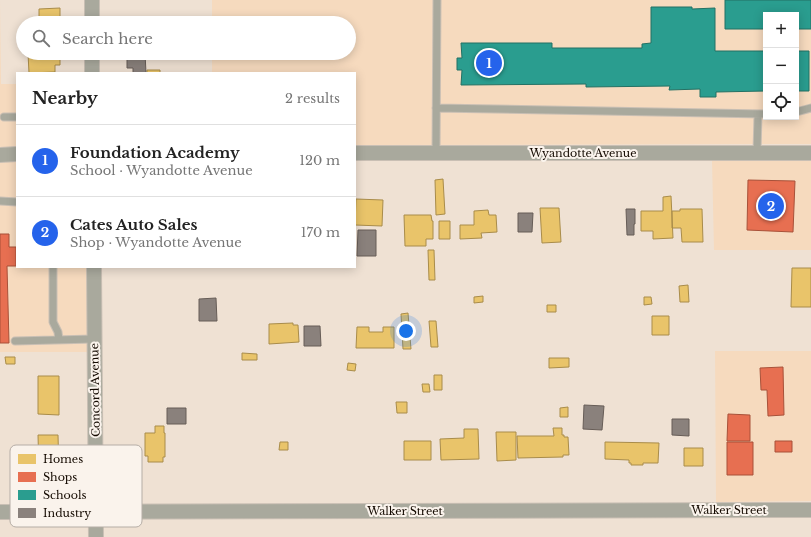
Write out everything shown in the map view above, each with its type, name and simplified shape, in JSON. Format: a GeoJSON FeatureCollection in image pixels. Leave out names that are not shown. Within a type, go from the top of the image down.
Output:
{"type":"FeatureCollection","features":[{"type":"Feature","properties":{"kind":"street"},"geometry":{"type":"LineString","coordinates":[[92,0],[92,16]]}},
{"type":"Feature","properties":{"kind":"street"},"geometry":{"type":"LineString","coordinates":[[92,60],[92,72]]}},
{"type":"Feature","properties":{"kind":"street","name":"Wyandotte Avenue"},"geometry":{"type":"LineString","coordinates":[[356,153],[811,153]]}},
{"type":"Feature","properties":{"kind":"street"},"geometry":{"type":"LineString","coordinates":[[0,154],[16,154]]}},
{"type":"Feature","properties":{"kind":"street","name":"Concord Avenue"},"geometry":{"type":"LineString","coordinates":[[94,268],[95,445]]}},
{"type":"Feature","properties":{"kind":"street","name":"Walker Street"},"geometry":{"type":"LineString","coordinates":[[142,512],[811,510]]}},
{"type":"Feature","properties":{"kind":"lane"},"geometry":{"type":"LineString","coordinates":[[436,153],[437,0]]}},
{"type":"Feature","properties":{"kind":"lane"},"geometry":{"type":"LineString","coordinates":[[436,108],[763,114]]}},
{"type":"Feature","properties":{"kind":"lane"},"geometry":{"type":"LineString","coordinates":[[799,111],[811,108]]}},
{"type":"Feature","properties":{"kind":"lane"},"geometry":{"type":"LineString","coordinates":[[757,153],[758,114]]}},
{"type":"Feature","properties":{"kind":"lane"},"geometry":{"type":"LineString","coordinates":[[4,117],[16,117]]}},
{"type":"Feature","properties":{"kind":"lane"},"geometry":{"type":"LineString","coordinates":[[0,201],[16,202]]}},
{"type":"Feature","properties":{"kind":"lane"},"geometry":{"type":"LineString","coordinates":[[53,268],[53,322],[58,332],[58,340]]}},
{"type":"Feature","properties":{"kind":"lane"},"geometry":{"type":"LineString","coordinates":[[15,341],[94,339]]}},
{"type":"Feature","properties":{"kind":"shaded area"},"geometry":{"type":"Polygon","coordinates":[[[0,0],[1,84],[16,84],[16,268],[88,268],[89,352],[0,352],[0,0]]]}},
{"type":"Feature","properties":{"kind":"shaded area"},"geometry":{"type":"Polygon","coordinates":[[[212,0],[811,0],[811,144],[356,145],[356,72],[212,72],[212,60],[356,60],[356,16],[212,16],[212,0]]]}},
{"type":"Feature","properties":{"kind":"shaded area"},"geometry":{"type":"Polygon","coordinates":[[[712,160],[811,161],[811,250],[714,250],[712,160]]]}},
{"type":"Feature","properties":{"kind":"shaded area"},"geometry":{"type":"Polygon","coordinates":[[[715,351],[811,351],[811,501],[716,502],[715,351]]]}},
{"type":"Feature","properties":{"kind":"building: Homes"},"geometry":{"type":"Polygon","coordinates":[[[60,8],[60,16],[39,16],[39,9],[60,8]]]}},
{"type":"Feature","properties":{"kind":"building: Homes"},"geometry":{"type":"Polygon","coordinates":[[[28,60],[60,60],[60,65],[55,65],[55,72],[29,72],[28,60]]]}},
{"type":"Feature","properties":{"kind":"building: Homes"},"geometry":{"type":"Polygon","coordinates":[[[147,70],[160,70],[160,72],[147,72],[147,70]]]}},
{"type":"Feature","properties":{"kind":"building: Homes"},"geometry":{"type":"Polygon","coordinates":[[[443,179],[445,214],[436,215],[435,180],[443,179]]]}},
{"type":"Feature","properties":{"kind":"building: Homes"},"geometry":{"type":"Polygon","coordinates":[[[671,196],[673,238],[653,239],[653,231],[641,231],[641,211],[663,211],[663,197],[671,196]]]}},
{"type":"Feature","properties":{"kind":"building: Homes"},"geometry":{"type":"Polygon","coordinates":[[[356,199],[383,200],[382,226],[356,225],[356,199]]]}},
{"type":"Feature","properties":{"kind":"building: Homes"},"geometry":{"type":"Polygon","coordinates":[[[540,208],[559,208],[561,242],[542,243],[540,208]]]}},
{"type":"Feature","properties":{"kind":"building: Homes"},"geometry":{"type":"Polygon","coordinates":[[[680,209],[702,209],[703,242],[682,242],[681,228],[672,228],[672,211],[680,211],[680,209]]]}},
{"type":"Feature","properties":{"kind":"building: Homes"},"geometry":{"type":"Polygon","coordinates":[[[488,210],[489,215],[496,215],[497,232],[481,233],[482,238],[460,239],[460,225],[474,225],[474,211],[488,210]]]}},
{"type":"Feature","properties":{"kind":"building: Homes"},"geometry":{"type":"Polygon","coordinates":[[[404,215],[431,215],[433,221],[433,239],[426,239],[426,246],[405,246],[404,215]]]}},
{"type":"Feature","properties":{"kind":"building: Homes"},"geometry":{"type":"Polygon","coordinates":[[[439,221],[450,221],[450,239],[439,239],[439,221]]]}},
{"type":"Feature","properties":{"kind":"building: Homes"},"geometry":{"type":"Polygon","coordinates":[[[428,250],[434,250],[435,280],[429,280],[428,250]]]}},
{"type":"Feature","properties":{"kind":"building: Homes"},"geometry":{"type":"Polygon","coordinates":[[[792,268],[811,268],[811,307],[791,307],[792,268]]]}},
{"type":"Feature","properties":{"kind":"building: Homes"},"geometry":{"type":"Polygon","coordinates":[[[688,285],[689,302],[680,302],[679,286],[688,285]]]}},
{"type":"Feature","properties":{"kind":"building: Homes"},"geometry":{"type":"Polygon","coordinates":[[[483,296],[483,302],[474,303],[474,297],[483,296]]]}},
{"type":"Feature","properties":{"kind":"building: Homes"},"geometry":{"type":"Polygon","coordinates":[[[644,297],[651,297],[652,304],[644,305],[644,297]]]}},
{"type":"Feature","properties":{"kind":"building: Homes"},"geometry":{"type":"Polygon","coordinates":[[[547,305],[556,305],[556,312],[547,312],[547,305]]]}},
{"type":"Feature","properties":{"kind":"building: Homes"},"geometry":{"type":"Polygon","coordinates":[[[408,313],[411,349],[403,349],[401,314],[408,313]]]}},
{"type":"Feature","properties":{"kind":"building: Homes"},"geometry":{"type":"Polygon","coordinates":[[[652,316],[669,316],[669,335],[652,335],[652,316]]]}},
{"type":"Feature","properties":{"kind":"building: Homes"},"geometry":{"type":"Polygon","coordinates":[[[429,321],[436,321],[438,347],[431,347],[429,321]]]}},
{"type":"Feature","properties":{"kind":"building: Homes"},"geometry":{"type":"Polygon","coordinates":[[[293,323],[293,325],[298,325],[299,342],[269,344],[269,324],[293,323]]]}},
{"type":"Feature","properties":{"kind":"building: Homes"},"geometry":{"type":"Polygon","coordinates":[[[357,327],[369,327],[369,332],[383,332],[383,327],[394,327],[394,348],[356,348],[357,327]]]}},
{"type":"Feature","properties":{"kind":"building: Homes"},"geometry":{"type":"Polygon","coordinates":[[[242,353],[257,354],[257,360],[242,360],[242,353]]]}},
{"type":"Feature","properties":{"kind":"building: Homes"},"geometry":{"type":"Polygon","coordinates":[[[5,357],[15,357],[15,364],[6,364],[5,357]]]}},
{"type":"Feature","properties":{"kind":"building: Homes"},"geometry":{"type":"Polygon","coordinates":[[[549,358],[569,358],[569,367],[549,368],[549,358]]]}},
{"type":"Feature","properties":{"kind":"building: Homes"},"geometry":{"type":"Polygon","coordinates":[[[348,363],[356,364],[355,371],[347,370],[348,363]]]}},
{"type":"Feature","properties":{"kind":"building: Homes"},"geometry":{"type":"Polygon","coordinates":[[[434,375],[442,375],[442,390],[434,390],[434,375]]]}},
{"type":"Feature","properties":{"kind":"building: Homes"},"geometry":{"type":"Polygon","coordinates":[[[38,376],[59,376],[59,415],[38,414],[38,376]]]}},
{"type":"Feature","properties":{"kind":"building: Homes"},"geometry":{"type":"Polygon","coordinates":[[[422,384],[429,384],[430,392],[423,392],[422,384]]]}},
{"type":"Feature","properties":{"kind":"building: Homes"},"geometry":{"type":"Polygon","coordinates":[[[396,402],[407,402],[407,413],[397,413],[396,402]]]}},
{"type":"Feature","properties":{"kind":"building: Homes"},"geometry":{"type":"Polygon","coordinates":[[[568,407],[568,417],[560,417],[560,408],[568,407]]]}},
{"type":"Feature","properties":{"kind":"building: Homes"},"geometry":{"type":"Polygon","coordinates":[[[155,426],[164,426],[165,457],[163,457],[163,462],[148,462],[148,456],[145,456],[145,433],[155,433],[155,426]]]}},
{"type":"Feature","properties":{"kind":"building: Homes"},"geometry":{"type":"Polygon","coordinates":[[[553,428],[562,428],[562,435],[564,435],[564,437],[568,437],[569,455],[563,455],[563,457],[518,458],[517,436],[554,436],[553,428]]]}},
{"type":"Feature","properties":{"kind":"building: Homes"},"geometry":{"type":"Polygon","coordinates":[[[464,429],[478,429],[479,459],[441,460],[440,439],[464,438],[464,429]]]}},
{"type":"Feature","properties":{"kind":"building: Homes"},"geometry":{"type":"Polygon","coordinates":[[[496,432],[516,432],[516,460],[497,461],[496,432]]]}},
{"type":"Feature","properties":{"kind":"building: Homes"},"geometry":{"type":"Polygon","coordinates":[[[38,435],[58,435],[58,445],[38,445],[38,435]]]}},
{"type":"Feature","properties":{"kind":"building: Homes"},"geometry":{"type":"Polygon","coordinates":[[[404,441],[431,441],[431,460],[404,460],[404,441]]]}},
{"type":"Feature","properties":{"kind":"building: Homes"},"geometry":{"type":"Polygon","coordinates":[[[280,442],[288,442],[288,450],[279,450],[280,442]]]}},
{"type":"Feature","properties":{"kind":"building: Homes"},"geometry":{"type":"Polygon","coordinates":[[[605,442],[659,443],[658,463],[631,465],[629,460],[605,459],[605,442]]]}},
{"type":"Feature","properties":{"kind":"building: Homes"},"geometry":{"type":"Polygon","coordinates":[[[684,448],[703,448],[703,466],[684,466],[684,448]]]}},
{"type":"Feature","properties":{"kind":"building: Shops"},"geometry":{"type":"Polygon","coordinates":[[[748,180],[795,181],[793,232],[747,230],[748,180]]]}},
{"type":"Feature","properties":{"kind":"building: Shops"},"geometry":{"type":"Polygon","coordinates":[[[0,234],[9,234],[9,247],[16,247],[16,266],[7,266],[9,343],[0,343],[0,234]]]}},
{"type":"Feature","properties":{"kind":"building: Shops"},"geometry":{"type":"Polygon","coordinates":[[[783,367],[784,415],[768,416],[767,390],[761,390],[760,368],[783,367]]]}},
{"type":"Feature","properties":{"kind":"building: Shops"},"geometry":{"type":"Polygon","coordinates":[[[728,414],[750,415],[750,441],[727,441],[728,414]]]}},
{"type":"Feature","properties":{"kind":"building: Shops"},"geometry":{"type":"Polygon","coordinates":[[[775,441],[792,441],[792,452],[775,452],[775,441]]]}},
{"type":"Feature","properties":{"kind":"building: Shops"},"geometry":{"type":"Polygon","coordinates":[[[727,442],[753,442],[753,475],[727,475],[727,442]]]}},
{"type":"Feature","properties":{"kind":"building: Schools"},"geometry":{"type":"Polygon","coordinates":[[[725,0],[811,0],[811,29],[799,29],[799,12],[763,12],[763,29],[725,29],[725,0]]]}},
{"type":"Feature","properties":{"kind":"building: Schools"},"geometry":{"type":"Polygon","coordinates":[[[651,7],[692,7],[692,9],[715,8],[715,51],[763,51],[763,91],[716,92],[716,97],[700,97],[700,89],[669,90],[670,86],[586,87],[586,84],[461,85],[462,70],[457,70],[457,58],[462,58],[461,43],[552,43],[552,48],[642,48],[642,44],[651,43],[651,7]]]}},
{"type":"Feature","properties":{"kind":"building: Schools"},"geometry":{"type":"Polygon","coordinates":[[[799,51],[809,51],[809,91],[799,91],[799,51]]]}},
{"type":"Feature","properties":{"kind":"building: Industry"},"geometry":{"type":"Polygon","coordinates":[[[127,60],[145,60],[146,72],[133,72],[133,68],[127,68],[127,60]]]}},
{"type":"Feature","properties":{"kind":"building: Industry"},"geometry":{"type":"Polygon","coordinates":[[[626,209],[635,209],[634,235],[627,235],[626,209]]]}},
{"type":"Feature","properties":{"kind":"building: Industry"},"geometry":{"type":"Polygon","coordinates":[[[518,213],[533,213],[532,232],[518,232],[518,213]]]}},
{"type":"Feature","properties":{"kind":"building: Industry"},"geometry":{"type":"Polygon","coordinates":[[[358,230],[376,230],[376,256],[357,256],[358,230]]]}},
{"type":"Feature","properties":{"kind":"building: Industry"},"geometry":{"type":"Polygon","coordinates":[[[216,298],[217,321],[199,321],[199,299],[216,298]]]}},
{"type":"Feature","properties":{"kind":"building: Industry"},"geometry":{"type":"Polygon","coordinates":[[[304,326],[320,326],[321,346],[304,346],[304,326]]]}},
{"type":"Feature","properties":{"kind":"building: Industry"},"geometry":{"type":"Polygon","coordinates":[[[584,405],[604,406],[602,430],[583,429],[584,405]]]}},
{"type":"Feature","properties":{"kind":"building: Industry"},"geometry":{"type":"Polygon","coordinates":[[[167,408],[186,408],[186,424],[167,424],[167,408]]]}},
{"type":"Feature","properties":{"kind":"building: Industry"},"geometry":{"type":"Polygon","coordinates":[[[672,419],[689,419],[689,436],[672,435],[672,419]]]}},
{"type":"Feature","properties":{"kind":"place","name":"Foundation Academy"},"geometry":{"type":"Point","coordinates":[489,63]}},
{"type":"Feature","properties":{"kind":"place","name":"Cates Auto Sales"},"geometry":{"type":"Point","coordinates":[771,206]}}]}
